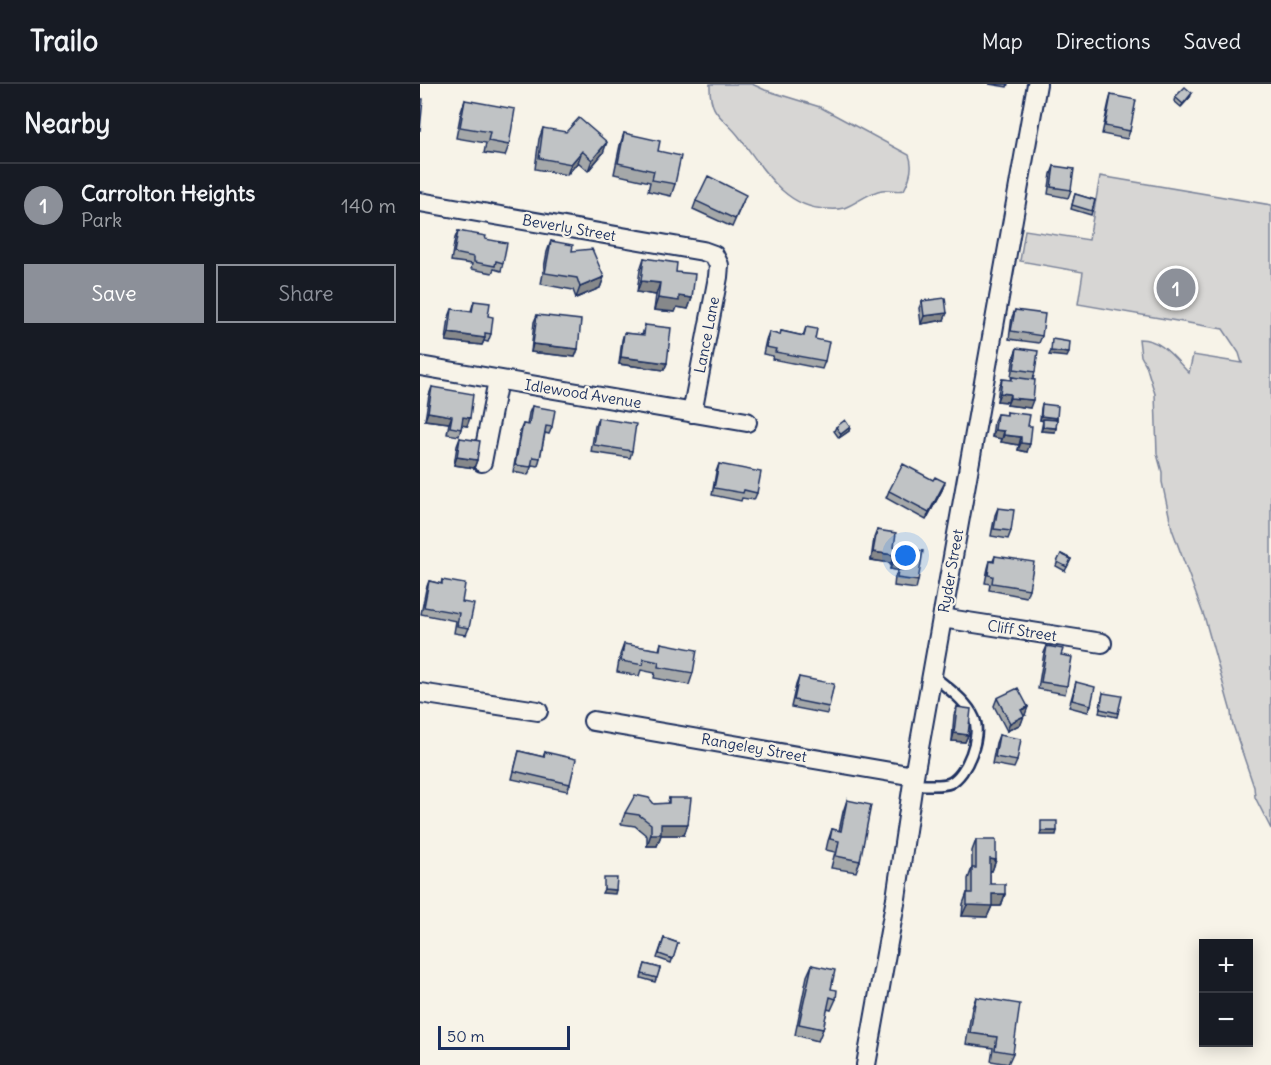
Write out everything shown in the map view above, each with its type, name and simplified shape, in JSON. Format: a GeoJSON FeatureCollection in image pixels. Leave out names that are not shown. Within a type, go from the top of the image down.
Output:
{"type":"FeatureCollection","features":[{"type":"Feature","properties":{"kind":"street","name":"Ryder Street"},"geometry":{"type":"LineString","coordinates":[[867,1062],[932,675],[1036,84]]}},
{"type":"Feature","properties":{"kind":"street","name":"Beverly Street"},"geometry":{"type":"LineString","coordinates":[[420,202],[703,251],[716,258]]}},
{"type":"Feature","properties":{"kind":"street","name":"Lance Lane"},"geometry":{"type":"LineString","coordinates":[[692,413],[718,277],[719,265],[716,258]]}},
{"type":"Feature","properties":{"kind":"street","name":"Idlewood Avenue"},"geometry":{"type":"LineString","coordinates":[[420,366],[747,422]]}},
{"type":"Feature","properties":{"kind":"street"},"geometry":{"type":"LineString","coordinates":[[482,462],[498,380]]}},
{"type":"Feature","properties":{"kind":"street","name":"Cliff Street"},"geometry":{"type":"LineString","coordinates":[[942,618],[1102,644]]}},
{"type":"Feature","properties":{"kind":"street"},"geometry":{"type":"LineString","coordinates":[[420,693],[538,711]]}},
{"type":"Feature","properties":{"kind":"street","name":"Rangeley Street"},"geometry":{"type":"LineString","coordinates":[[593,721],[914,780]]}},
{"type":"Feature","properties":{"kind":"lane"},"geometry":{"type":"LineString","coordinates":[[914,780],[949,784],[964,772],[978,735],[975,720],[967,705],[932,675]]}},
{"type":"Feature","properties":{"kind":"shaded area"},"geometry":{"type":"Polygon","coordinates":[[[710,84],[752,84],[820,107],[909,155],[911,173],[904,190],[877,191],[839,209],[811,207],[798,202],[786,194],[766,173],[715,110],[710,95],[710,84]]]}},
{"type":"Feature","properties":{"kind":"shaded area"},"geometry":{"type":"Polygon","coordinates":[[[1100,176],[1271,205],[1271,829],[1255,797],[1254,787],[1232,722],[1205,619],[1172,529],[1157,454],[1155,394],[1141,356],[1139,339],[1161,346],[1189,373],[1193,355],[1242,363],[1239,353],[1223,329],[1078,304],[1083,272],[1020,261],[1025,230],[1089,240],[1100,176]]]}},
{"type":"Feature","properties":{"kind":"building"},"geometry":{"type":"Polygon","coordinates":[[[1185,87],[1192,93],[1183,104],[1175,97],[1185,87]]]}},
{"type":"Feature","properties":{"kind":"building"},"geometry":{"type":"Polygon","coordinates":[[[1111,95],[1136,100],[1130,131],[1105,126],[1111,95]]]}},
{"type":"Feature","properties":{"kind":"building"},"geometry":{"type":"Polygon","coordinates":[[[420,99],[423,99],[420,131],[420,99]]]}},
{"type":"Feature","properties":{"kind":"building"},"geometry":{"type":"Polygon","coordinates":[[[465,100],[515,109],[509,145],[488,141],[490,132],[460,127],[465,100]]]}},
{"type":"Feature","properties":{"kind":"building"},"geometry":{"type":"Polygon","coordinates":[[[579,118],[607,142],[592,160],[582,151],[571,164],[539,158],[543,128],[566,132],[579,118]]]}},
{"type":"Feature","properties":{"kind":"building"},"geometry":{"type":"Polygon","coordinates":[[[624,133],[660,141],[658,151],[681,156],[675,184],[652,180],[654,171],[618,163],[624,133]]]}},
{"type":"Feature","properties":{"kind":"building"},"geometry":{"type":"Polygon","coordinates":[[[1054,166],[1074,169],[1071,190],[1051,187],[1054,166]]]}},
{"type":"Feature","properties":{"kind":"building"},"geometry":{"type":"Polygon","coordinates":[[[708,176],[746,195],[735,219],[696,201],[708,176]]]}},
{"type":"Feature","properties":{"kind":"building"},"geometry":{"type":"Polygon","coordinates":[[[1075,194],[1095,200],[1092,211],[1072,205],[1075,194]]]}},
{"type":"Feature","properties":{"kind":"building"},"geometry":{"type":"Polygon","coordinates":[[[458,231],[486,236],[485,239],[507,243],[503,263],[496,261],[495,266],[474,262],[474,257],[454,253],[458,231]]]}},
{"type":"Feature","properties":{"kind":"building"},"geometry":{"type":"Polygon","coordinates":[[[551,241],[573,245],[572,251],[592,249],[604,277],[580,287],[577,278],[545,273],[551,241]]]}},
{"type":"Feature","properties":{"kind":"building"},"geometry":{"type":"Polygon","coordinates":[[[644,258],[677,263],[676,272],[695,274],[692,298],[679,296],[679,301],[658,298],[660,283],[641,281],[644,258]]]}},
{"type":"Feature","properties":{"kind":"building"},"geometry":{"type":"Polygon","coordinates":[[[945,298],[947,313],[924,316],[922,301],[945,298]]]}},
{"type":"Feature","properties":{"kind":"building"},"geometry":{"type":"Polygon","coordinates":[[[474,301],[490,303],[488,316],[493,317],[491,334],[485,333],[485,338],[449,333],[452,309],[472,312],[474,301]]]}},
{"type":"Feature","properties":{"kind":"building"},"geometry":{"type":"Polygon","coordinates":[[[1015,310],[1045,314],[1042,336],[1011,331],[1015,310]]]}},
{"type":"Feature","properties":{"kind":"building"},"geometry":{"type":"Polygon","coordinates":[[[537,315],[581,320],[578,349],[533,344],[537,315]]]}},
{"type":"Feature","properties":{"kind":"building"},"geometry":{"type":"Polygon","coordinates":[[[645,325],[671,328],[667,363],[621,357],[624,333],[644,335],[645,325]]]}},
{"type":"Feature","properties":{"kind":"building"},"geometry":{"type":"Polygon","coordinates":[[[806,327],[817,329],[815,339],[829,342],[825,361],[775,352],[776,349],[766,347],[769,332],[780,335],[781,331],[804,336],[806,327]]]}},
{"type":"Feature","properties":{"kind":"building"},"geometry":{"type":"Polygon","coordinates":[[[1052,339],[1070,342],[1069,353],[1051,351],[1052,339]]]}},
{"type":"Feature","properties":{"kind":"building"},"geometry":{"type":"Polygon","coordinates":[[[1017,348],[1038,351],[1035,372],[1014,369],[1017,348]]]}},
{"type":"Feature","properties":{"kind":"building"},"geometry":{"type":"Polygon","coordinates":[[[1012,377],[1035,380],[1033,400],[1010,398],[1010,394],[1000,393],[1002,379],[1012,380],[1012,377]]]}},
{"type":"Feature","properties":{"kind":"building"},"geometry":{"type":"Polygon","coordinates":[[[432,387],[473,394],[470,418],[463,417],[461,429],[450,427],[452,416],[428,412],[432,387]]]}},
{"type":"Feature","properties":{"kind":"building"},"geometry":{"type":"Polygon","coordinates":[[[1042,404],[1058,406],[1057,418],[1041,416],[1042,404]]]}},
{"type":"Feature","properties":{"kind":"building"},"geometry":{"type":"Polygon","coordinates":[[[532,406],[555,410],[552,427],[546,426],[540,458],[533,457],[531,467],[515,465],[523,424],[529,425],[532,406]]]}},
{"type":"Feature","properties":{"kind":"building"},"geometry":{"type":"Polygon","coordinates":[[[1007,412],[1030,415],[1028,426],[1032,426],[1030,444],[1021,443],[1021,437],[1004,435],[1004,431],[995,430],[997,414],[1007,415],[1007,412]]]}},
{"type":"Feature","properties":{"kind":"building"},"geometry":{"type":"Polygon","coordinates":[[[598,418],[636,424],[632,451],[594,445],[598,418]]]}},
{"type":"Feature","properties":{"kind":"building"},"geometry":{"type":"Polygon","coordinates":[[[1043,419],[1057,420],[1056,428],[1043,427],[1043,419]]]}},
{"type":"Feature","properties":{"kind":"building"},"geometry":{"type":"Polygon","coordinates":[[[845,420],[850,427],[841,434],[836,427],[845,420]]]}},
{"type":"Feature","properties":{"kind":"building"},"geometry":{"type":"Polygon","coordinates":[[[460,438],[480,441],[477,460],[457,457],[460,438]]]}},
{"type":"Feature","properties":{"kind":"building"},"geometry":{"type":"Polygon","coordinates":[[[719,464],[761,472],[757,493],[714,488],[719,464]]]}},
{"type":"Feature","properties":{"kind":"building"},"geometry":{"type":"Polygon","coordinates":[[[903,464],[933,480],[935,477],[945,482],[929,512],[889,491],[903,464]]]}},
{"type":"Feature","properties":{"kind":"building"},"geometry":{"type":"Polygon","coordinates":[[[998,508],[1014,510],[1011,531],[994,529],[998,508]]]}},
{"type":"Feature","properties":{"kind":"building"},"geometry":{"type":"Polygon","coordinates":[[[877,530],[896,533],[894,547],[923,551],[918,581],[897,578],[898,570],[902,570],[903,563],[893,562],[894,555],[873,552],[877,530]]]}},
{"type":"Feature","properties":{"kind":"building"},"geometry":{"type":"Polygon","coordinates":[[[1061,554],[1071,559],[1067,567],[1057,562],[1061,554]]]}},
{"type":"Feature","properties":{"kind":"building"},"geometry":{"type":"Polygon","coordinates":[[[995,556],[1034,562],[1029,589],[992,583],[993,576],[988,575],[990,561],[994,562],[995,556]]]}},
{"type":"Feature","properties":{"kind":"building"},"geometry":{"type":"Polygon","coordinates":[[[442,580],[465,584],[462,602],[474,604],[469,628],[457,626],[459,613],[424,607],[429,581],[442,584],[442,580]]]}},
{"type":"Feature","properties":{"kind":"building"},"geometry":{"type":"Polygon","coordinates":[[[661,643],[697,650],[693,673],[658,667],[659,662],[644,659],[643,665],[621,661],[624,644],[660,650],[661,643]]]}},
{"type":"Feature","properties":{"kind":"building"},"geometry":{"type":"Polygon","coordinates":[[[1047,646],[1063,649],[1061,655],[1072,657],[1067,686],[1041,682],[1047,646]]]}},
{"type":"Feature","properties":{"kind":"building"},"geometry":{"type":"Polygon","coordinates":[[[799,677],[834,684],[829,707],[794,700],[799,677]]]}},
{"type":"Feature","properties":{"kind":"building"},"geometry":{"type":"Polygon","coordinates":[[[1076,682],[1095,687],[1091,705],[1072,700],[1076,682]]]}},
{"type":"Feature","properties":{"kind":"building"},"geometry":{"type":"Polygon","coordinates":[[[1018,688],[1028,707],[1021,710],[1024,716],[1010,723],[997,698],[1018,688]]]}},
{"type":"Feature","properties":{"kind":"building"},"geometry":{"type":"Polygon","coordinates":[[[1103,693],[1122,696],[1118,713],[1100,709],[1103,693]]]}},
{"type":"Feature","properties":{"kind":"building"},"geometry":{"type":"Polygon","coordinates":[[[957,707],[971,709],[968,735],[954,733],[957,707]]]}},
{"type":"Feature","properties":{"kind":"building"},"geometry":{"type":"Polygon","coordinates":[[[999,735],[1021,739],[1017,761],[995,757],[999,735]]]}},
{"type":"Feature","properties":{"kind":"building"},"geometry":{"type":"Polygon","coordinates":[[[519,751],[544,757],[545,752],[576,759],[570,784],[514,771],[519,751]]]}},
{"type":"Feature","properties":{"kind":"building"},"geometry":{"type":"Polygon","coordinates":[[[635,795],[649,798],[654,804],[669,803],[669,798],[691,798],[688,824],[661,824],[661,834],[651,834],[651,824],[639,815],[625,813],[635,795]]]}},
{"type":"Feature","properties":{"kind":"building"},"geometry":{"type":"Polygon","coordinates":[[[847,800],[871,805],[860,861],[836,856],[839,841],[830,839],[832,829],[841,831],[847,800]]]}},
{"type":"Feature","properties":{"kind":"building"},"geometry":{"type":"Polygon","coordinates":[[[1041,821],[1057,821],[1057,831],[1041,831],[1041,821]]]}},
{"type":"Feature","properties":{"kind":"building"},"geometry":{"type":"Polygon","coordinates":[[[976,840],[996,840],[996,860],[990,859],[990,884],[1005,884],[1005,894],[992,894],[992,906],[967,905],[967,893],[972,893],[972,868],[976,868],[976,840]]]}},
{"type":"Feature","properties":{"kind":"building"},"geometry":{"type":"Polygon","coordinates":[[[604,878],[617,878],[616,890],[604,889],[604,878]]]}},
{"type":"Feature","properties":{"kind":"building"},"geometry":{"type":"Polygon","coordinates":[[[664,938],[678,943],[673,959],[659,954],[664,938]]]}},
{"type":"Feature","properties":{"kind":"building"},"geometry":{"type":"Polygon","coordinates":[[[645,964],[660,968],[657,978],[642,974],[645,964]]]}},
{"type":"Feature","properties":{"kind":"building"},"geometry":{"type":"Polygon","coordinates":[[[812,965],[835,970],[831,989],[837,990],[836,999],[830,997],[823,1029],[799,1024],[812,965]]]}},
{"type":"Feature","properties":{"kind":"building"},"geometry":{"type":"Polygon","coordinates":[[[976,997],[1020,1004],[1013,1053],[995,1050],[997,1037],[970,1033],[976,997]]]}},
{"type":"Feature","properties":{"kind":"place","name":"Carrolton Heights"},"geometry":{"type":"Point","coordinates":[1176,288]}}]}
